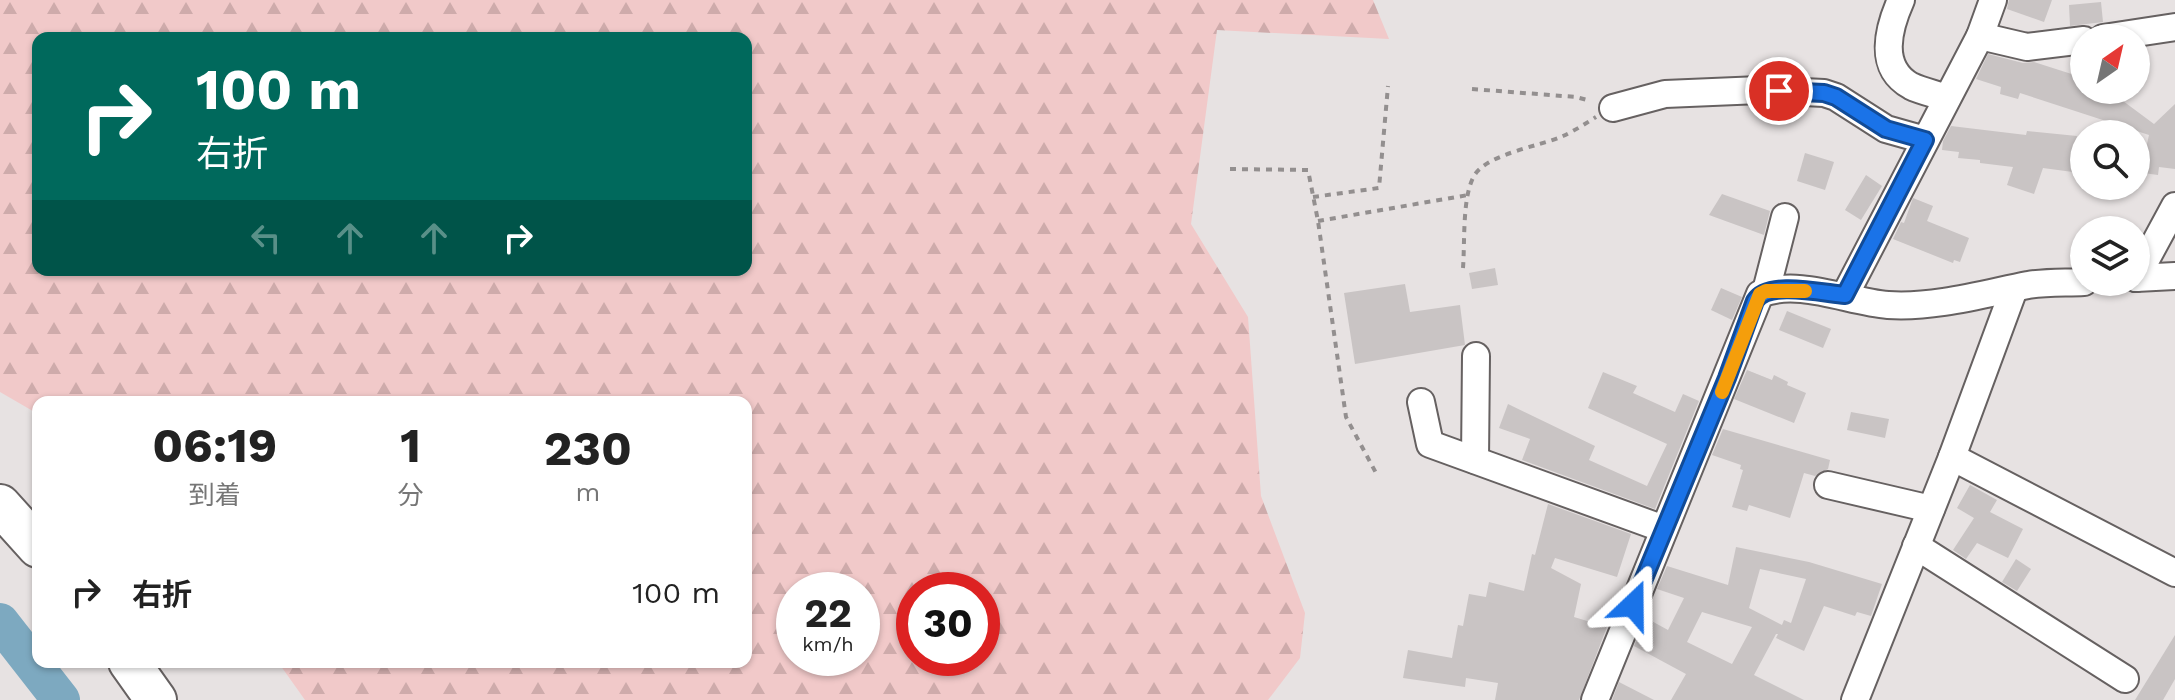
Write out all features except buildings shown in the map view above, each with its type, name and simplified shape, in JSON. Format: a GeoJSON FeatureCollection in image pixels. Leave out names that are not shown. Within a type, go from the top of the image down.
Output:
{"type":"FeatureCollection","features":[{"type":"Feature","properties":{"kind":"main road"},"geometry":{"type":"LineString","coordinates":[[0,505],[32,540]]}},
{"type":"Feature","properties":{"kind":"main road"},"geometry":{"type":"LineString","coordinates":[[133,668],[156,700]]}},
{"type":"Feature","properties":{"kind":"street"},"geometry":{"type":"LineString","coordinates":[[1901,0],[1888,34],[1891,65],[1910,85],[1947,98]]}},
{"type":"Feature","properties":{"kind":"street"},"geometry":{"type":"LineString","coordinates":[[1845,295],[1980,36],[1993,0]]}},
{"type":"Feature","properties":{"kind":"street"},"geometry":{"type":"LineString","coordinates":[[2150,31],[2175,27]]}},
{"type":"Feature","properties":{"kind":"street"},"geometry":{"type":"LineString","coordinates":[[1980,36],[2027,47],[2070,42]]}},
{"type":"Feature","properties":{"kind":"street"},"geometry":{"type":"LineString","coordinates":[[1613,108],[1665,94],[1760,90],[1824,93],[1836,97],[1886,129],[1925,140]]}},
{"type":"Feature","properties":{"kind":"street"},"geometry":{"type":"LineString","coordinates":[[2150,252],[2175,206]]}},
{"type":"Feature","properties":{"kind":"street"},"geometry":{"type":"LineString","coordinates":[[1766,291],[1785,217]]}},
{"type":"Feature","properties":{"kind":"street"},"geometry":{"type":"LineString","coordinates":[[2150,277],[2175,276]]}},
{"type":"Feature","properties":{"kind":"street"},"geometry":{"type":"LineString","coordinates":[[1595,700],[1760,294],[1793,289],[1845,295],[1883,305],[1903,305],[1958,300],[2032,285],[2070,283]]}},
{"type":"Feature","properties":{"kind":"street"},"geometry":{"type":"LineString","coordinates":[[1857,699],[2014,289]]}},
{"type":"Feature","properties":{"kind":"street"},"geometry":{"type":"LineString","coordinates":[[1475,460],[1476,356]]}},
{"type":"Feature","properties":{"kind":"street"},"geometry":{"type":"LineString","coordinates":[[1421,402],[1430,444],[1664,529]]}},
{"type":"Feature","properties":{"kind":"street"},"geometry":{"type":"LineString","coordinates":[[1952,457],[2175,573]]}},
{"type":"Feature","properties":{"kind":"street"},"geometry":{"type":"LineString","coordinates":[[1828,485],[1931,509]]}},
{"type":"Feature","properties":{"kind":"street"},"geometry":{"type":"LineString","coordinates":[[1916,546],[2125,679]]}},
{"type":"Feature","properties":{"kind":"path"},"geometry":{"type":"LineString","coordinates":[[1313,197],[1379,188],[1388,86]]}},
{"type":"Feature","properties":{"kind":"path"},"geometry":{"type":"LineString","coordinates":[[1472,89],[1576,97],[1613,108]]}},
{"type":"Feature","properties":{"kind":"path"},"geometry":{"type":"LineString","coordinates":[[1463,268],[1468,195],[1479,170],[1491,161],[1562,136],[1613,108]]}},
{"type":"Feature","properties":{"kind":"path"},"geometry":{"type":"LineString","coordinates":[[1230,169],[1308,170],[1346,417],[1376,473]]}},
{"type":"Feature","properties":{"kind":"path"},"geometry":{"type":"LineString","coordinates":[[1318,221],[1468,195]]}},
{"type":"Feature","properties":{"kind":"green space"},"geometry":{"type":"Polygon","coordinates":[[[0,0],[1373,0],[1389,39],[1217,30],[1191,224],[1248,317],[1261,496],[1305,613],[1300,658],[1268,700],[305,700],[282,668],[752,668],[752,396],[32,396],[32,411],[0,392],[0,0]]]}},
{"type":"Feature","properties":{"kind":"waterway"},"geometry":{"type":"LineString","coordinates":[[0,622],[32,663]]}},
{"type":"Feature","properties":{"kind":"waterway"},"geometry":{"type":"LineString","coordinates":[[36,668],[61,700]]}},
{"type":"Feature","properties":{"kind":"slow traffic"},"geometry":{"type":"LineString","coordinates":[[1722,392],[1760,294],[1793,289],[1805,291]]}},
{"type":"Feature","properties":{"kind":"route"},"geometry":{"type":"LineString","coordinates":[[1633,605],[1727,378],[1755,301],[1766,291],[1793,289],[1845,295],[1925,140],[1886,129],[1836,97],[1824,93],[1779,91]]}}]}
